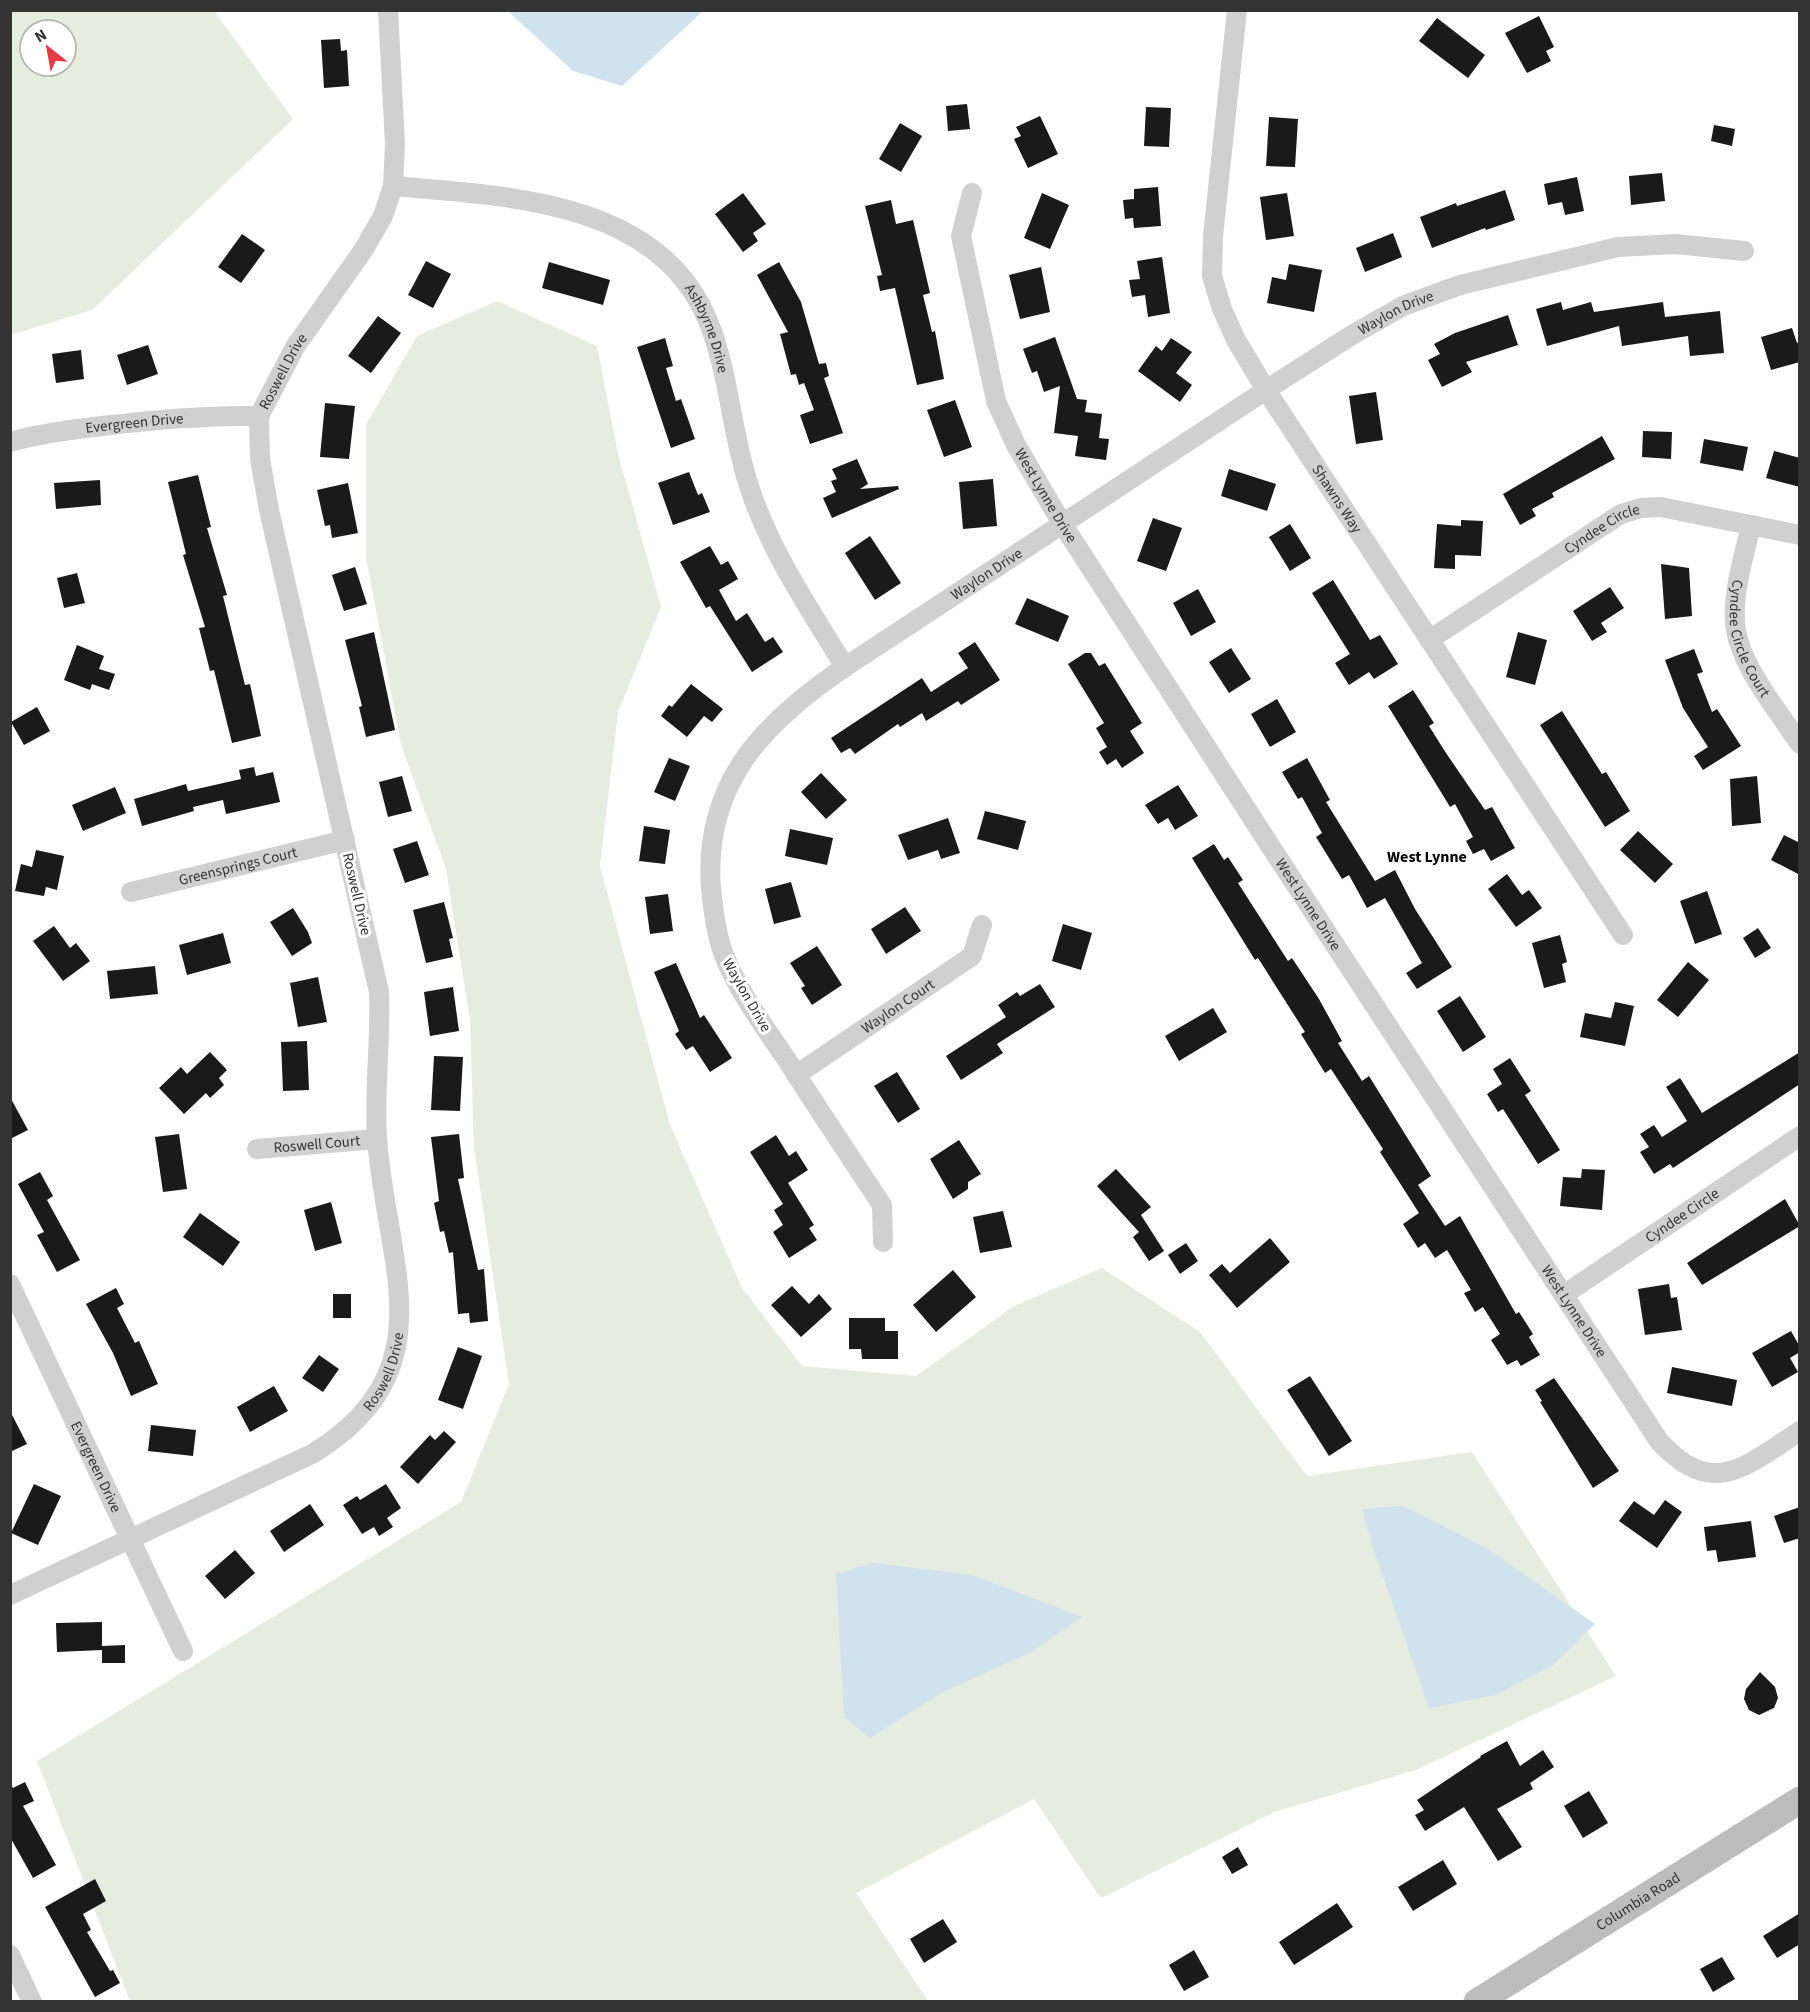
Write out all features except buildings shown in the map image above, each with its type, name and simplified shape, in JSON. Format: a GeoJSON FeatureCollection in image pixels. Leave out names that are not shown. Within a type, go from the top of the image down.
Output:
{"type":"FeatureCollection","features":[{"type":"Feature","properties":{"kind":"main road","name":"Columbia Road"},"geometry":{"type":"LineString","coordinates":[[1477,2001],[1800,1800]]}},
{"type":"Feature","properties":{"kind":"street","name":"Roswell Drive"},"geometry":{"type":"LineString","coordinates":[[10,1595],[312,1454],[342,1436],[367,1410],[385,1379],[398,1343],[401,1305],[377,1139],[375,1081],[381,1038],[380,992],[269,510],[260,459],[259,416],[295,347],[364,249],[383,216],[393,186],[395,144],[388,10]]}},
{"type":"Feature","properties":{"kind":"street","name":"Shawns Way"},"geometry":{"type":"LineString","coordinates":[[1237,10],[1213,236],[1212,276],[1222,309],[1236,340],[1266,390],[1623,935]]}},
{"type":"Feature","properties":{"kind":"street","name":"Ashbyrne Drive"},"geometry":{"type":"LineString","coordinates":[[393,186],[484,194],[561,206],[620,229],[658,252],[688,283],[708,320],[721,361],[737,443],[763,525],[783,564],[845,667]]}},
{"type":"Feature","properties":{"kind":"street","name":"West Lynne Drive"},"geometry":{"type":"LineString","coordinates":[[972,193],[961,236],[996,401],[1016,446],[1063,525],[1659,1441],[1675,1459],[1693,1471],[1736,1470],[1800,1431]]}},
{"type":"Feature","properties":{"kind":"street","name":"Waylon Drive"},"geometry":{"type":"LineString","coordinates":[[883,1242],[882,1205],[745,997],[723,953],[713,904],[709,856],[718,815],[734,774],[759,738],[801,697],[845,667],[1266,390],[1352,335],[1403,306],[1460,285],[1618,247],[1675,244],[1744,251]]}},
{"type":"Feature","properties":{"kind":"street","name":"Evergreen Drive"},"geometry":{"type":"LineString","coordinates":[[10,442],[36,434],[202,415],[259,416]]}},
{"type":"Feature","properties":{"kind":"street","name":"Cyndee Circle"},"geometry":{"type":"LineString","coordinates":[[1429,639],[1621,514],[1641,508],[1661,507],[1800,535]]}},
{"type":"Feature","properties":{"kind":"street","name":"Cyndee Circle Court"},"geometry":{"type":"LineString","coordinates":[[1751,525],[1736,594],[1735,622],[1738,644],[1800,744]]}},
{"type":"Feature","properties":{"kind":"street","name":"Greensprings Court"},"geometry":{"type":"LineString","coordinates":[[131,892],[345,840]]}},
{"type":"Feature","properties":{"kind":"street","name":"Waylon Court"},"geometry":{"type":"LineString","coordinates":[[796,1075],[972,956],[982,925]]}},
{"type":"Feature","properties":{"kind":"street","name":"Cyndee Circle"},"geometry":{"type":"LineString","coordinates":[[1565,1294],[1800,1136]]}},
{"type":"Feature","properties":{"kind":"street","name":"Roswell Court"},"geometry":{"type":"LineString","coordinates":[[257,1149],[377,1139]]}},
{"type":"Feature","properties":{"kind":"street","name":"Evergreen Drive"},"geometry":{"type":"LineString","coordinates":[[10,1284],[132,1538],[183,1651]]}},
{"type":"Feature","properties":{"kind":"street"},"geometry":{"type":"LineString","coordinates":[[10,1955],[32,2001]]}},
{"type":"Feature","properties":{"kind":"shaded area"},"geometry":{"type":"Polygon","coordinates":[[[11,10],[214,11],[293,119],[92,310],[11,335],[11,10]]]}},
{"type":"Feature","properties":{"kind":"shaded area"},"geometry":{"type":"Polygon","coordinates":[[[497,301],[597,346],[618,454],[661,607],[618,712],[600,866],[670,1125],[742,1288],[802,1366],[916,1376],[1014,1306],[1102,1268],[1200,1332],[1307,1476],[1472,1452],[1616,1676],[1416,1770],[1274,1812],[1101,1898],[1034,1799],[856,1893],[928,2001],[130,2001],[37,1761],[461,1502],[509,1384],[474,1147],[470,1020],[446,869],[401,745],[366,556],[366,425],[417,336],[497,301]]]}},
{"type":"Feature","properties":{"kind":"water"},"geometry":{"type":"Polygon","coordinates":[[[508,11],[703,11],[622,86],[573,71],[508,11]]]}},
{"type":"Feature","properties":{"kind":"water"},"geometry":{"type":"Polygon","coordinates":[[[1403,1506],[1488,1549],[1595,1624],[1553,1665],[1496,1695],[1429,1708],[1372,1545],[1362,1509],[1403,1506]]]}},
{"type":"Feature","properties":{"kind":"water"},"geometry":{"type":"Polygon","coordinates":[[[873,1563],[972,1575],[1082,1617],[1031,1652],[943,1692],[870,1738],[844,1717],[836,1574],[873,1563]]]}},
{"type":"Feature","properties":{"kind":"district","name":"West Lynne"},"geometry":{"type":"Point","coordinates":[1427,856]}}]}
